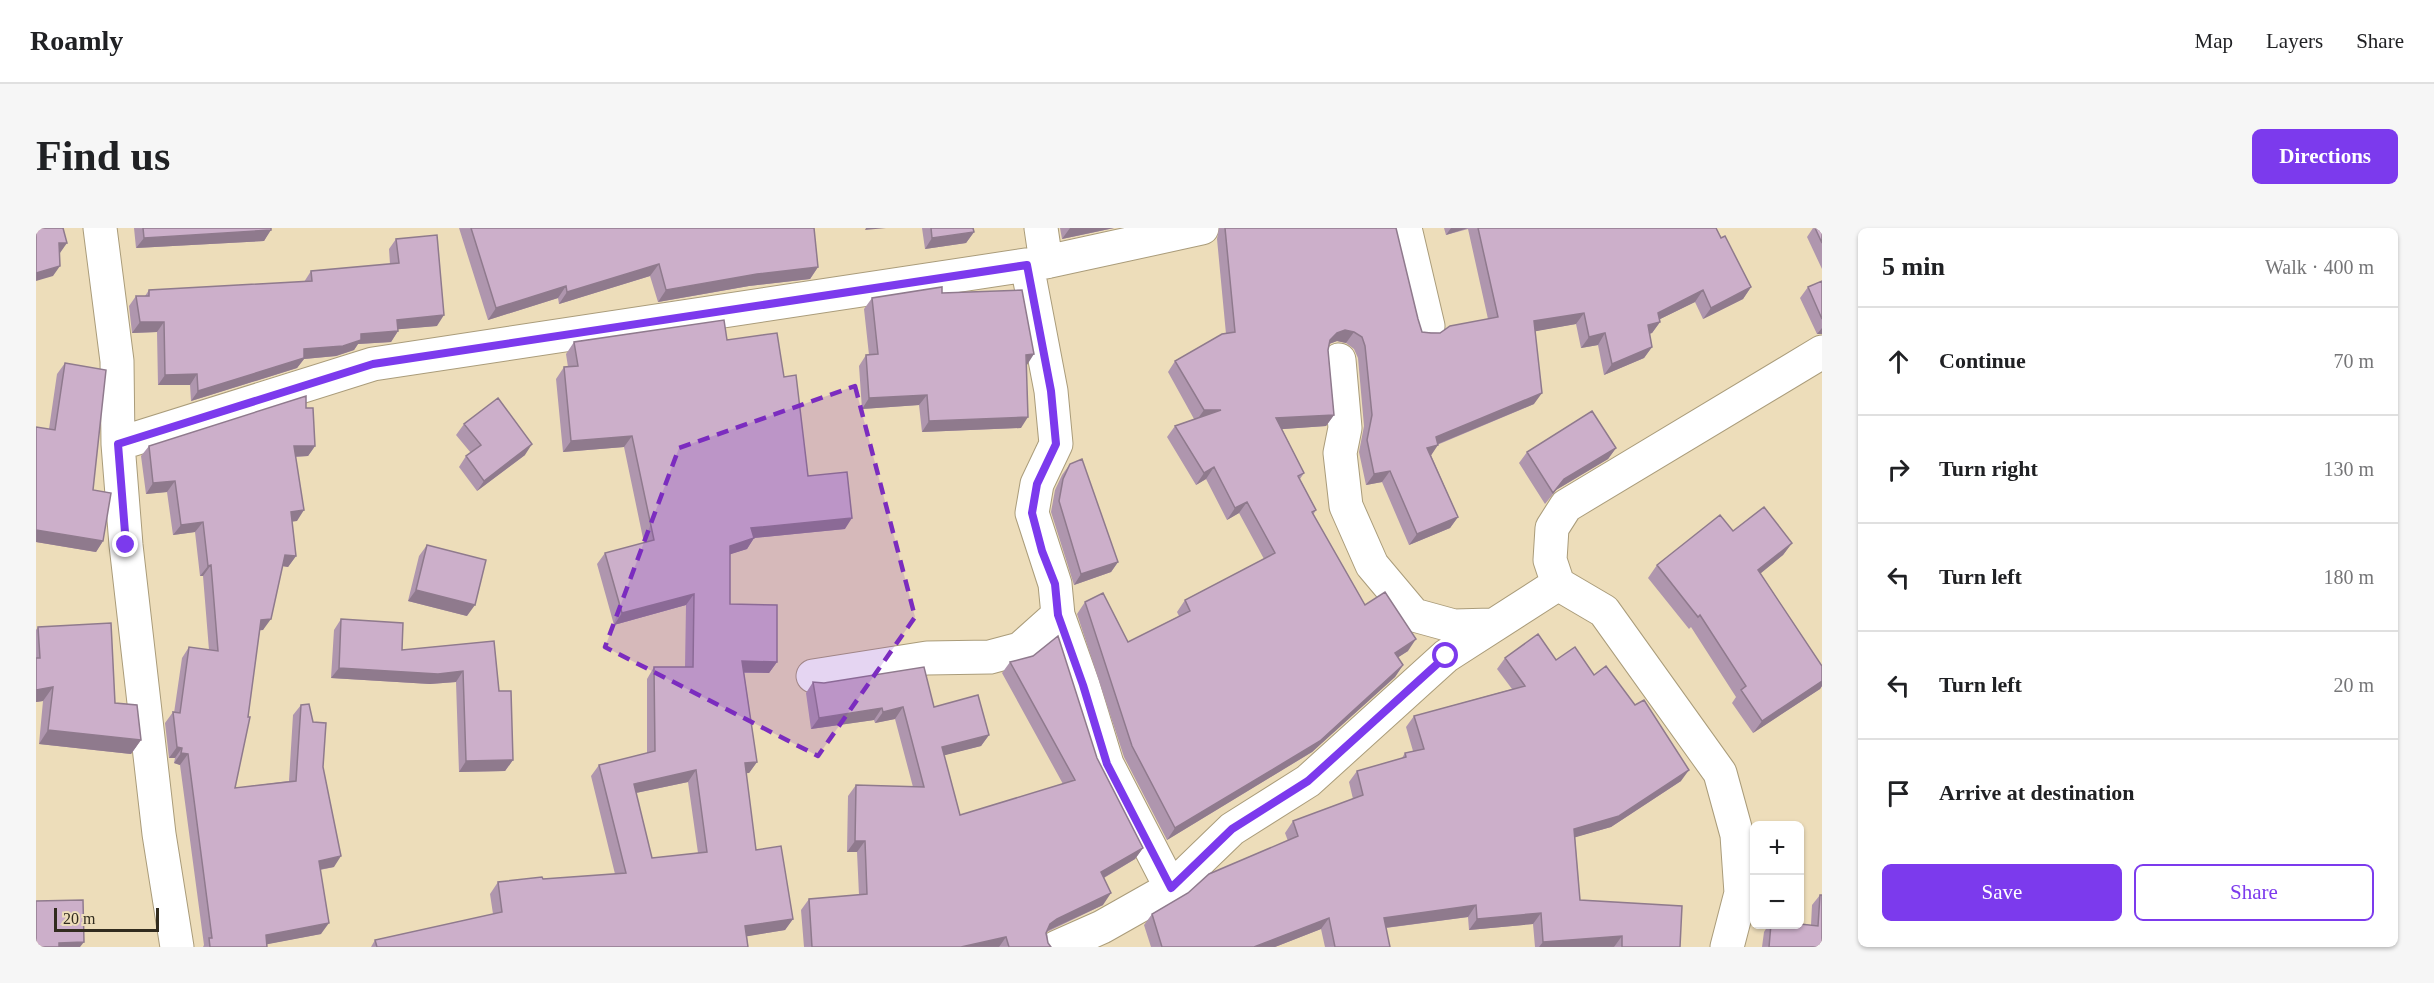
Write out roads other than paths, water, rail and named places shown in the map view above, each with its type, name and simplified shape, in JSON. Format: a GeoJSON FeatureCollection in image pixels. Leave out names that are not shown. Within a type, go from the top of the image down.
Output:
{"type":"FeatureCollection","features":[{"type":"Feature","properties":{"kind":"street"},"geometry":{"type":"LineString","coordinates":[[100,228],[117,361],[118,444],[142,692],[159,834],[177,947]]}},
{"type":"Feature","properties":{"kind":"street"},"geometry":{"type":"LineString","coordinates":[[1041,228],[1037,264],[1056,444],[1037,484],[1032,513],[1042,551],[1055,584],[1058,615],[1083,685],[1107,764],[1171,888]]}},
{"type":"Feature","properties":{"kind":"street"},"geometry":{"type":"LineString","coordinates":[[118,444],[373,364],[1037,264],[1202,228]]}},
{"type":"Feature","properties":{"kind":"street"},"geometry":{"type":"LineString","coordinates":[[1405,228],[1428,326]]}},
{"type":"Feature","properties":{"kind":"street"},"geometry":{"type":"LineString","coordinates":[[1727,947],[1741,893],[1737,835],[1720,773],[1604,611],[1558,584],[1550,560],[1552,528],[1566,506],[1822,352]]}},
{"type":"Feature","properties":{"kind":"street"},"geometry":{"type":"LineString","coordinates":[[1339,360],[1345,428],[1340,453],[1346,506],[1372,565],[1414,615],[1454,626],[1492,625]]}},
{"type":"Feature","properties":{"kind":"street"},"geometry":{"type":"LineString","coordinates":[[1057,947],[1106,937],[1171,888],[1232,829],[1308,781],[1446,656],[1492,625],[1522,610],[1558,584]]}},
{"type":"Feature","properties":{"kind":"street"},"geometry":{"type":"LineString","coordinates":[[813,676],[927,658],[990,657],[1020,649],[1058,615]]}}]}
